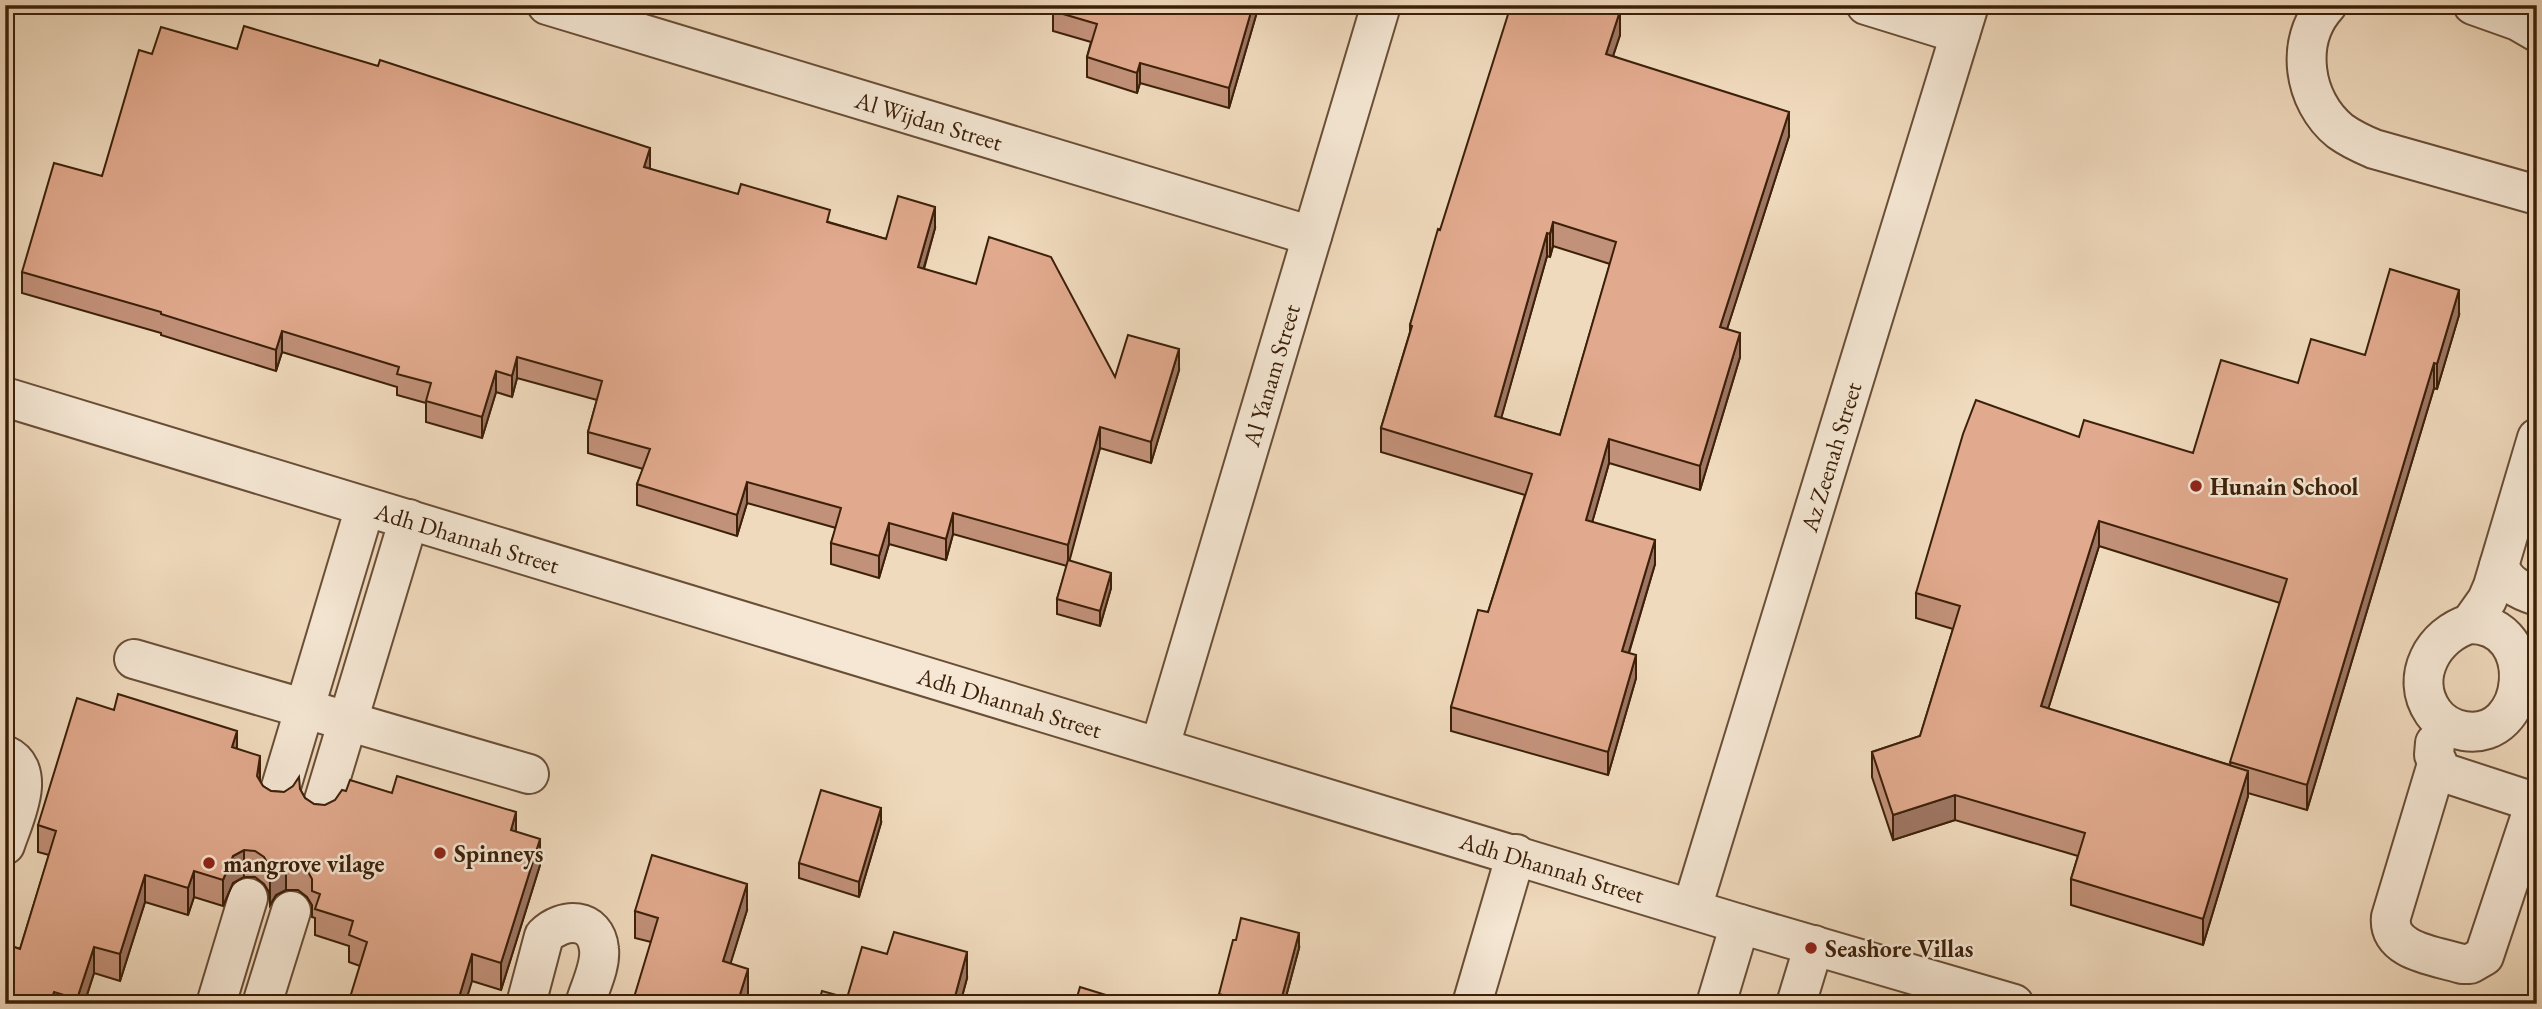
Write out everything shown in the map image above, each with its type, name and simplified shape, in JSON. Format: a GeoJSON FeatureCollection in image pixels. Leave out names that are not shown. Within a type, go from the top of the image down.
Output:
{"type":"FeatureCollection","features":[{"type":"Feature","properties":{"kind":"street","name":"Al Yanam Street"},"geometry":{"type":"LineString","coordinates":[[1160,746],[1381,5]]}},
{"type":"Feature","properties":{"kind":"street"},"geometry":{"type":"LineString","coordinates":[[1866,5],[1965,20]]}},
{"type":"Feature","properties":{"kind":"street"},"geometry":{"type":"LineString","coordinates":[[2327,5],[2315,18],[2309,35],[2306,54],[2308,77],[2320,108],[2339,130],[2356,142],[2374,149],[2537,195]]}},
{"type":"Feature","properties":{"kind":"street"},"geometry":{"type":"LineString","coordinates":[[2473,5],[2518,21],[2537,32]]}},
{"type":"Feature","properties":{"kind":"street","name":"Al Wijdan Street"},"geometry":{"type":"LineString","coordinates":[[571,9],[1312,236]]}},
{"type":"Feature","properties":{"kind":"street","name":"Az Zeenah Street"},"geometry":{"type":"LineString","coordinates":[[1692,908],[1965,20]]}},
{"type":"Feature","properties":{"kind":"street","name":"Adh Dhannah Street"},"geometry":{"type":"LineString","coordinates":[[5,397],[1814,945],[1914,988],[2014,1004]]}},
{"type":"Feature","properties":{"kind":"street"},"geometry":{"type":"LineString","coordinates":[[2470,624],[2487,600],[2537,438]]}},
{"type":"Feature","properties":{"kind":"street"},"geometry":{"type":"LineString","coordinates":[[278,797],[365,506]]}},
{"type":"Feature","properties":{"kind":"street"},"geometry":{"type":"LineString","coordinates":[[321,810],[409,519]]}},
{"type":"Feature","properties":{"kind":"street"},"geometry":{"type":"LineString","coordinates":[[2499,566],[2502,574],[2513,586],[2537,596]]}},
{"type":"Feature","properties":{"kind":"street"},"geometry":{"type":"LineString","coordinates":[[2470,624],[2496,628],[2507,635],[2515,645],[2528,698],[2494,726],[2481,731],[2453,729],[2432,711],[2424,684],[2427,663],[2437,644],[2447,634],[2470,624]]}},
{"type":"Feature","properties":{"kind":"street"},"geometry":{"type":"LineString","coordinates":[[134,659],[529,774]]}},
{"type":"Feature","properties":{"kind":"street"},"geometry":{"type":"LineString","coordinates":[[2437,764],[2390,926],[2393,935],[2407,947],[2470,964],[2484,956],[2536,803],[2442,772],[2437,764],[2434,746],[2441,721]]}},
{"type":"Feature","properties":{"kind":"street"},"geometry":{"type":"LineString","coordinates":[[5,755],[18,765],[23,776],[5,845]]}},
{"type":"Feature","properties":{"kind":"street"},"geometry":{"type":"LineString","coordinates":[[1472,1004],[1516,854]]}},
{"type":"Feature","properties":{"kind":"street"},"geometry":{"type":"LineString","coordinates":[[216,1004],[248,898]]}},
{"type":"Feature","properties":{"kind":"street"},"geometry":{"type":"LineString","coordinates":[[262,1004],[291,911]]}},
{"type":"Feature","properties":{"kind":"street"},"geometry":{"type":"LineString","coordinates":[[526,1004],[544,936],[563,923],[575,923],[586,927],[599,946],[599,958],[585,1004]]}},
{"type":"Feature","properties":{"kind":"street"},"geometry":{"type":"LineString","coordinates":[[1716,1004],[1740,924]]}},
{"type":"Feature","properties":{"kind":"street"},"geometry":{"type":"LineString","coordinates":[[1796,1004],[1814,945]]}},
{"type":"Feature","properties":{"kind":"building"},"geometry":{"type":"Polygon","coordinates":[[[1055,5],[1253,5],[1229,88],[1140,63],[1137,73],[1087,57],[1097,24],[1053,11],[1055,5]]]}},
{"type":"Feature","properties":{"kind":"building"},"geometry":{"type":"Polygon","coordinates":[[[1511,5],[1601,5],[1620,11],[1606,54],[1789,112],[1720,327],[1740,333],[1700,466],[1609,439],[1586,520],[1655,540],[1622,651],[1636,655],[1608,752],[1451,707],[1478,610],[1488,612],[1532,474],[1381,428],[1438,229],[1440,230],[1511,5]],[[1553,222],[1550,234],[1547,233],[1495,416],[1560,435],[1616,242],[1553,222]]]}},
{"type":"Feature","properties":{"kind":"building"},"geometry":{"type":"Polygon","coordinates":[[[244,26],[378,66],[380,60],[650,148],[644,167],[738,194],[741,184],[830,210],[827,222],[886,239],[898,196],[935,207],[918,267],[976,284],[989,237],[1051,257],[1115,377],[1128,335],[1179,349],[1151,442],[1100,427],[1068,545],[953,513],[946,539],[889,523],[879,556],[831,543],[841,508],[747,482],[737,515],[637,484],[650,449],[588,432],[602,381],[517,357],[512,376],[496,371],[482,417],[426,401],[431,383],[397,374],[399,367],[282,331],[276,350],[161,312],[22,272],[54,163],[102,176],[139,50],[152,54],[161,27],[237,49],[244,26]]]}},
{"type":"Feature","properties":{"kind":"building"},"geometry":{"type":"Polygon","coordinates":[[[2390,269],[2459,290],[2437,364],[2434,363],[2307,785],[2230,762],[2287,579],[2099,521],[2041,706],[2248,771],[2203,919],[2071,879],[2085,833],[1955,795],[1893,815],[1872,752],[1920,736],[1960,606],[1916,593],[1963,434],[1976,400],[2079,437],[2084,420],[2193,453],[2221,360],[2298,383],[2311,339],[2365,355],[2390,269]]]}},
{"type":"Feature","properties":{"kind":"building"},"geometry":{"type":"Polygon","coordinates":[[[1068,560],[1111,573],[1100,611],[1057,599],[1068,560]]]}},
{"type":"Feature","properties":{"kind":"building","name":"mangrove vilage"},"geometry":{"type":"Polygon","coordinates":[[[118,694],[237,731],[232,747],[260,756],[257,776],[263,786],[271,791],[284,792],[293,786],[299,777],[300,789],[305,798],[314,804],[325,805],[335,800],[342,790],[346,791],[350,780],[392,793],[397,776],[516,812],[511,830],[540,839],[501,963],[472,954],[457,1004],[348,1004],[367,942],[349,935],[353,921],[315,909],[320,894],[312,891],[312,879],[307,870],[298,864],[286,863],[276,869],[270,878],[269,866],[264,857],[255,851],[244,850],[233,856],[223,880],[194,871],[188,888],[145,875],[120,954],[94,947],[77,999],[54,992],[50,1004],[18,1004],[5,1000],[5,944],[20,949],[56,831],[38,825],[77,698],[114,710],[118,694]]]}},
{"type":"Feature","properties":{"kind":"building"},"geometry":{"type":"Polygon","coordinates":[[[821,790],[881,808],[859,882],[799,863],[821,790]]]}},
{"type":"Feature","properties":{"kind":"building"},"geometry":{"type":"Polygon","coordinates":[[[652,855],[747,884],[723,961],[748,969],[737,1004],[632,1004],[658,918],[635,911],[652,855]]]}},
{"type":"Feature","properties":{"kind":"building"},"geometry":{"type":"Polygon","coordinates":[[[1241,918],[1299,933],[1280,1004],[1255,1004],[1219,994],[1241,918]]]}},
{"type":"Feature","properties":{"kind":"building"},"geometry":{"type":"Polygon","coordinates":[[[894,932],[967,952],[953,1004],[929,999],[928,1004],[818,1004],[822,991],[847,998],[862,947],[887,954],[894,932]]]}},
{"type":"Feature","properties":{"kind":"building"},"geometry":{"type":"Polygon","coordinates":[[[1080,987],[1135,1004],[1075,1004],[1080,987]]]}},
{"type":"Feature","properties":{"kind":"place","name":"Hunain School"},"geometry":{"type":"Point","coordinates":[2196,486]}},
{"type":"Feature","properties":{"kind":"place","name":"Spinneys"},"geometry":{"type":"Point","coordinates":[440,853]}},
{"type":"Feature","properties":{"kind":"place","name":"mangrove vilage"},"geometry":{"type":"Point","coordinates":[209,863]}},
{"type":"Feature","properties":{"kind":"place","name":"Seashore Villas"},"geometry":{"type":"Point","coordinates":[1811,948]}}]}
